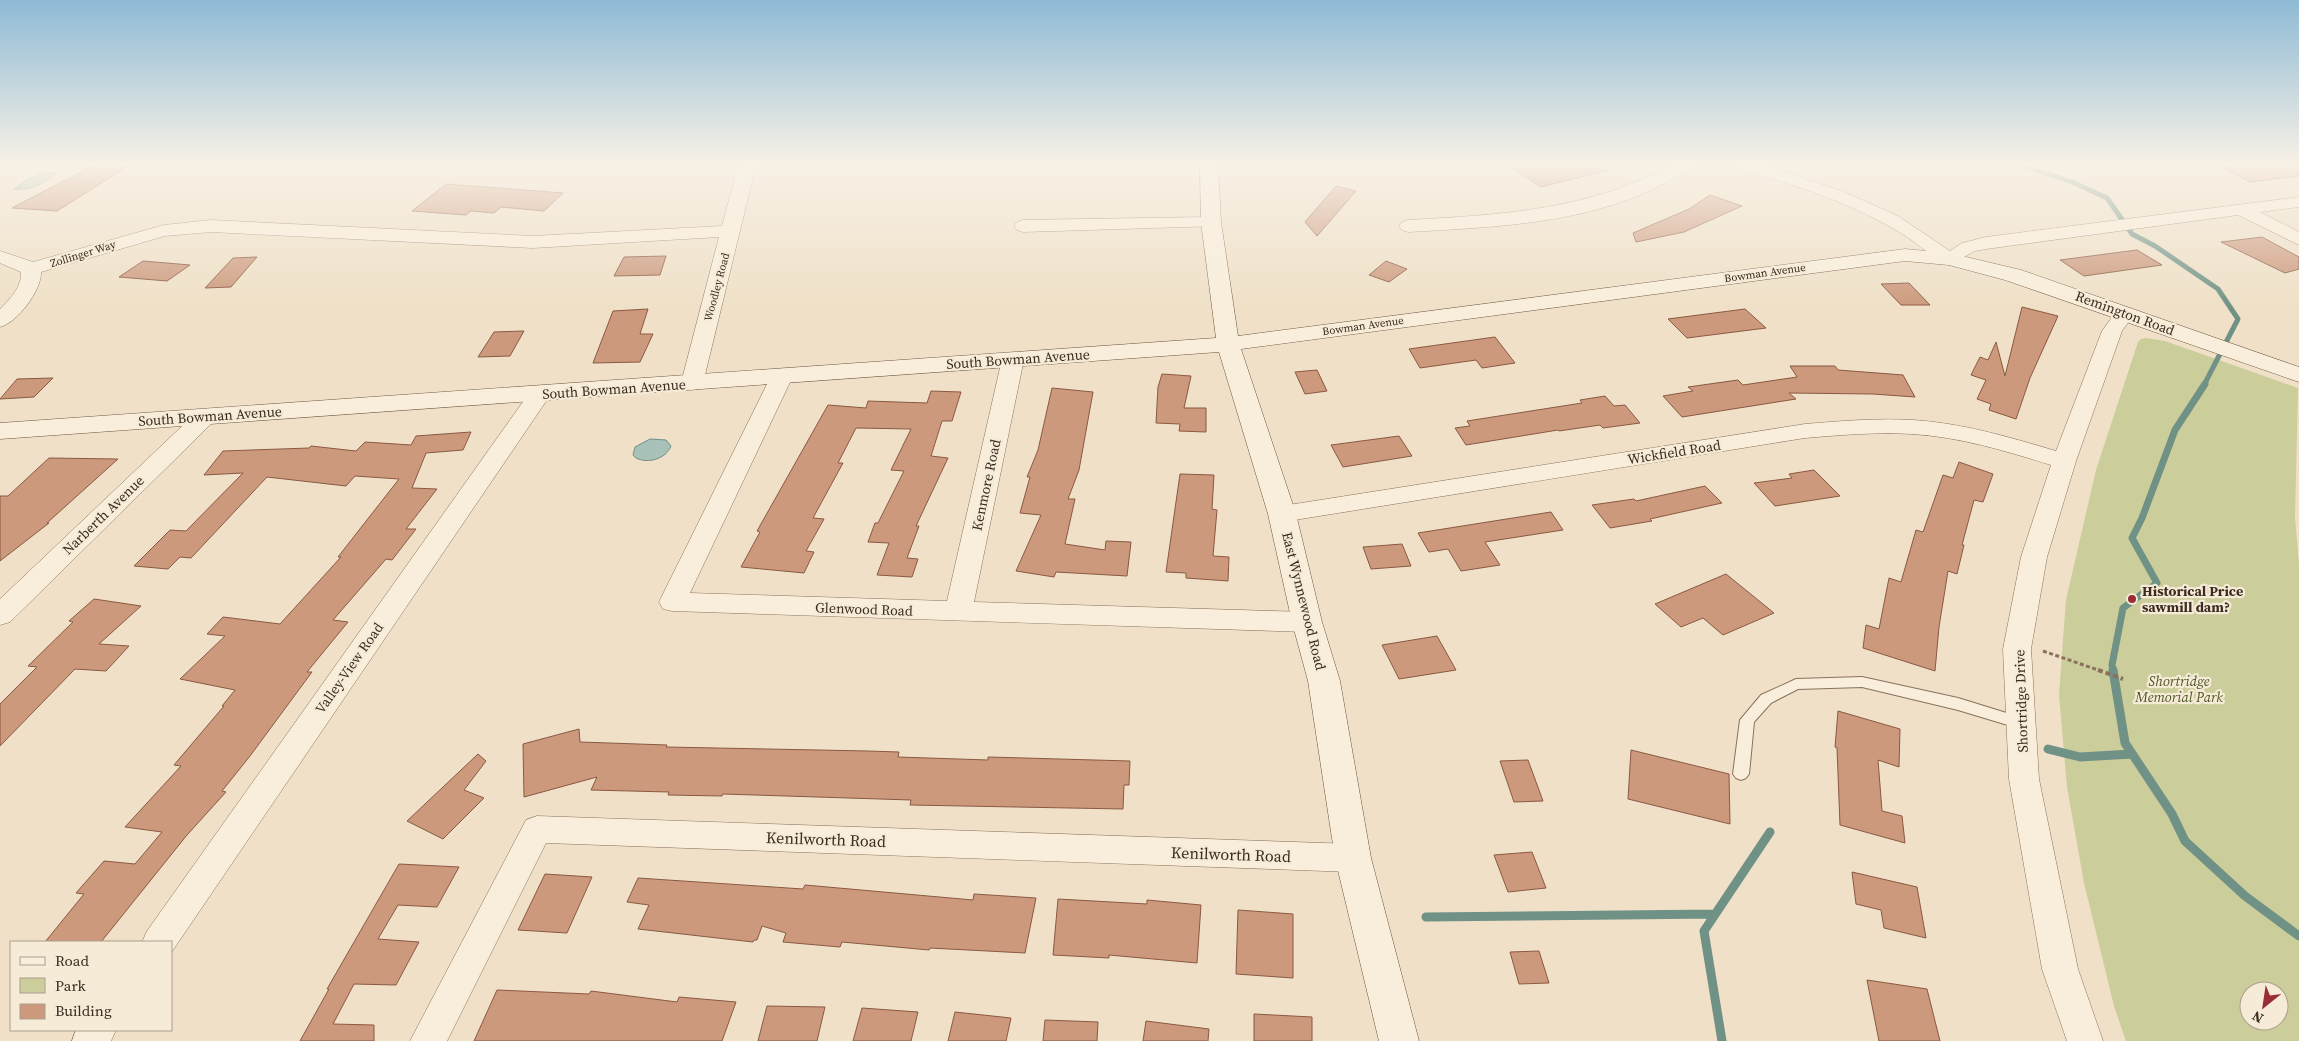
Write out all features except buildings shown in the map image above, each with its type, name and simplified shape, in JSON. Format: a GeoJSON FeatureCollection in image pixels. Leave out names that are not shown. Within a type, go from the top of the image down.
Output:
{"type":"FeatureCollection","features":[{"type":"Feature","properties":{"kind":"street","name":"Woodley Road"},"geometry":{"type":"LineString","coordinates":[[692,383],[736,212]]}},
{"type":"Feature","properties":{"kind":"street","name":"East Wynnewood Road"},"geometry":{"type":"LineString","coordinates":[[1211,212],[1228,344],[1282,514],[1307,622],[1324,681],[1353,858],[1399,1041]]}},
{"type":"Feature","properties":{"kind":"street"},"geometry":{"type":"LineString","coordinates":[[1408,226],[1497,220],[1555,212]]}},
{"type":"Feature","properties":{"kind":"street"},"geometry":{"type":"LineString","coordinates":[[1873,212],[1918,236],[1949,259],[1968,247],[1986,243],[2230,212]]}},
{"type":"Feature","properties":{"kind":"street"},"geometry":{"type":"LineString","coordinates":[[2245,212],[2299,239]]}},
{"type":"Feature","properties":{"kind":"street"},"geometry":{"type":"LineString","coordinates":[[1023,226],[1211,222]]}},
{"type":"Feature","properties":{"kind":"street","name":"Zollinger Way"},"geometry":{"type":"LineString","coordinates":[[31,269],[164,231],[211,226],[533,242],[634,238],[732,231]]}},
{"type":"Feature","properties":{"kind":"street","name":"Bowman Avenue"},"geometry":{"type":"LineString","coordinates":[[1228,344],[1888,257],[1918,256],[1949,259]]}},
{"type":"Feature","properties":{"kind":"street"},"geometry":{"type":"LineString","coordinates":[[0,257],[24,264],[31,269],[32,275],[21,297],[0,321]]}},
{"type":"Feature","properties":{"kind":"street","name":"Remington Road"},"geometry":{"type":"LineString","coordinates":[[1949,259],[2013,275],[2299,375]]}},
{"type":"Feature","properties":{"kind":"street","name":"Shortridge Drive"},"geometry":{"type":"LineString","coordinates":[[2085,1041],[2060,969],[2024,780],[2018,643],[2034,557],[2064,461],[2112,330],[2125,313]]}},
{"type":"Feature","properties":{"kind":"street","name":"South Bowman Avenue"},"geometry":{"type":"LineString","coordinates":[[0,431],[1228,344]]}},
{"type":"Feature","properties":{"kind":"street","name":"Kenmore Road"},"geometry":{"type":"LineString","coordinates":[[958,612],[1014,359]]}},
{"type":"Feature","properties":{"kind":"street","name":"Glenwood Road"},"geometry":{"type":"LineString","coordinates":[[782,376],[672,602],[1307,622]]}},
{"type":"Feature","properties":{"kind":"street","name":"Valley-View Road"},"geometry":{"type":"LineString","coordinates":[[160,941],[540,394]]}},
{"type":"Feature","properties":{"kind":"street","name":"Narberth Avenue"},"geometry":{"type":"LineString","coordinates":[[0,615],[206,416]]}},
{"type":"Feature","properties":{"kind":"street","name":"Wickfield Road"},"geometry":{"type":"LineString","coordinates":[[1282,514],[1805,431],[1862,426],[1902,426],[1961,433],[2005,443],[2064,461]]}},
{"type":"Feature","properties":{"kind":"street","name":"Kenilworth Road"},"geometry":{"type":"LineString","coordinates":[[428,1041],[537,829],[1353,858]]}},
{"type":"Feature","properties":{"kind":"lane"},"geometry":{"type":"LineString","coordinates":[[1741,774],[1747,720],[1766,699],[1796,684],[1862,682],[1958,704],[2021,724]]}},
{"type":"Feature","properties":{"kind":"path"},"geometry":{"type":"LineString","coordinates":[[2018,643],[2123,679]]}},
{"type":"Feature","properties":{"kind":"green space","name":"Shortridge Memorial Park"},"geometry":{"type":"Polygon","coordinates":[[[2146,338],[2165,341],[2298,388],[2295,517],[2299,565],[2299,1041],[2126,1041],[2114,1006],[2084,883],[2067,787],[2059,694],[2066,600],[2096,470],[2138,342],[2146,338]]]}},
{"type":"Feature","properties":{"kind":"water"},"geometry":{"type":"Polygon","coordinates":[[[650,439],[666,440],[671,446],[665,454],[656,459],[641,460],[636,458],[633,455],[635,447],[650,439]]]}},
{"type":"Feature","properties":{"kind":"waterway"},"geometry":{"type":"LineString","coordinates":[[2116,212],[2132,234],[2155,246],[2218,289],[2238,319],[2204,385]]}},
{"type":"Feature","properties":{"kind":"waterway"},"geometry":{"type":"LineString","coordinates":[[2113,671],[2112,665],[2123,608],[2157,583],[2132,538],[2142,518],[2175,430],[2205,384]]}},
{"type":"Feature","properties":{"kind":"waterway"},"geometry":{"type":"LineString","coordinates":[[2113,670],[2125,743],[2172,814],[2185,841],[2245,896],[2299,936]]}},
{"type":"Feature","properties":{"kind":"waterway"},"geometry":{"type":"LineString","coordinates":[[2048,749],[2080,757],[2132,754]]}},
{"type":"Feature","properties":{"kind":"waterway"},"geometry":{"type":"LineString","coordinates":[[1722,1041],[1704,931],[1770,832]]}},
{"type":"Feature","properties":{"kind":"waterway"},"geometry":{"type":"LineString","coordinates":[[1426,917],[1715,914]]}},
{"type":"Feature","properties":{"kind":"place","name":"Historical Price sawmill dam?"},"geometry":{"type":"Point","coordinates":[2132,599]}}]}
